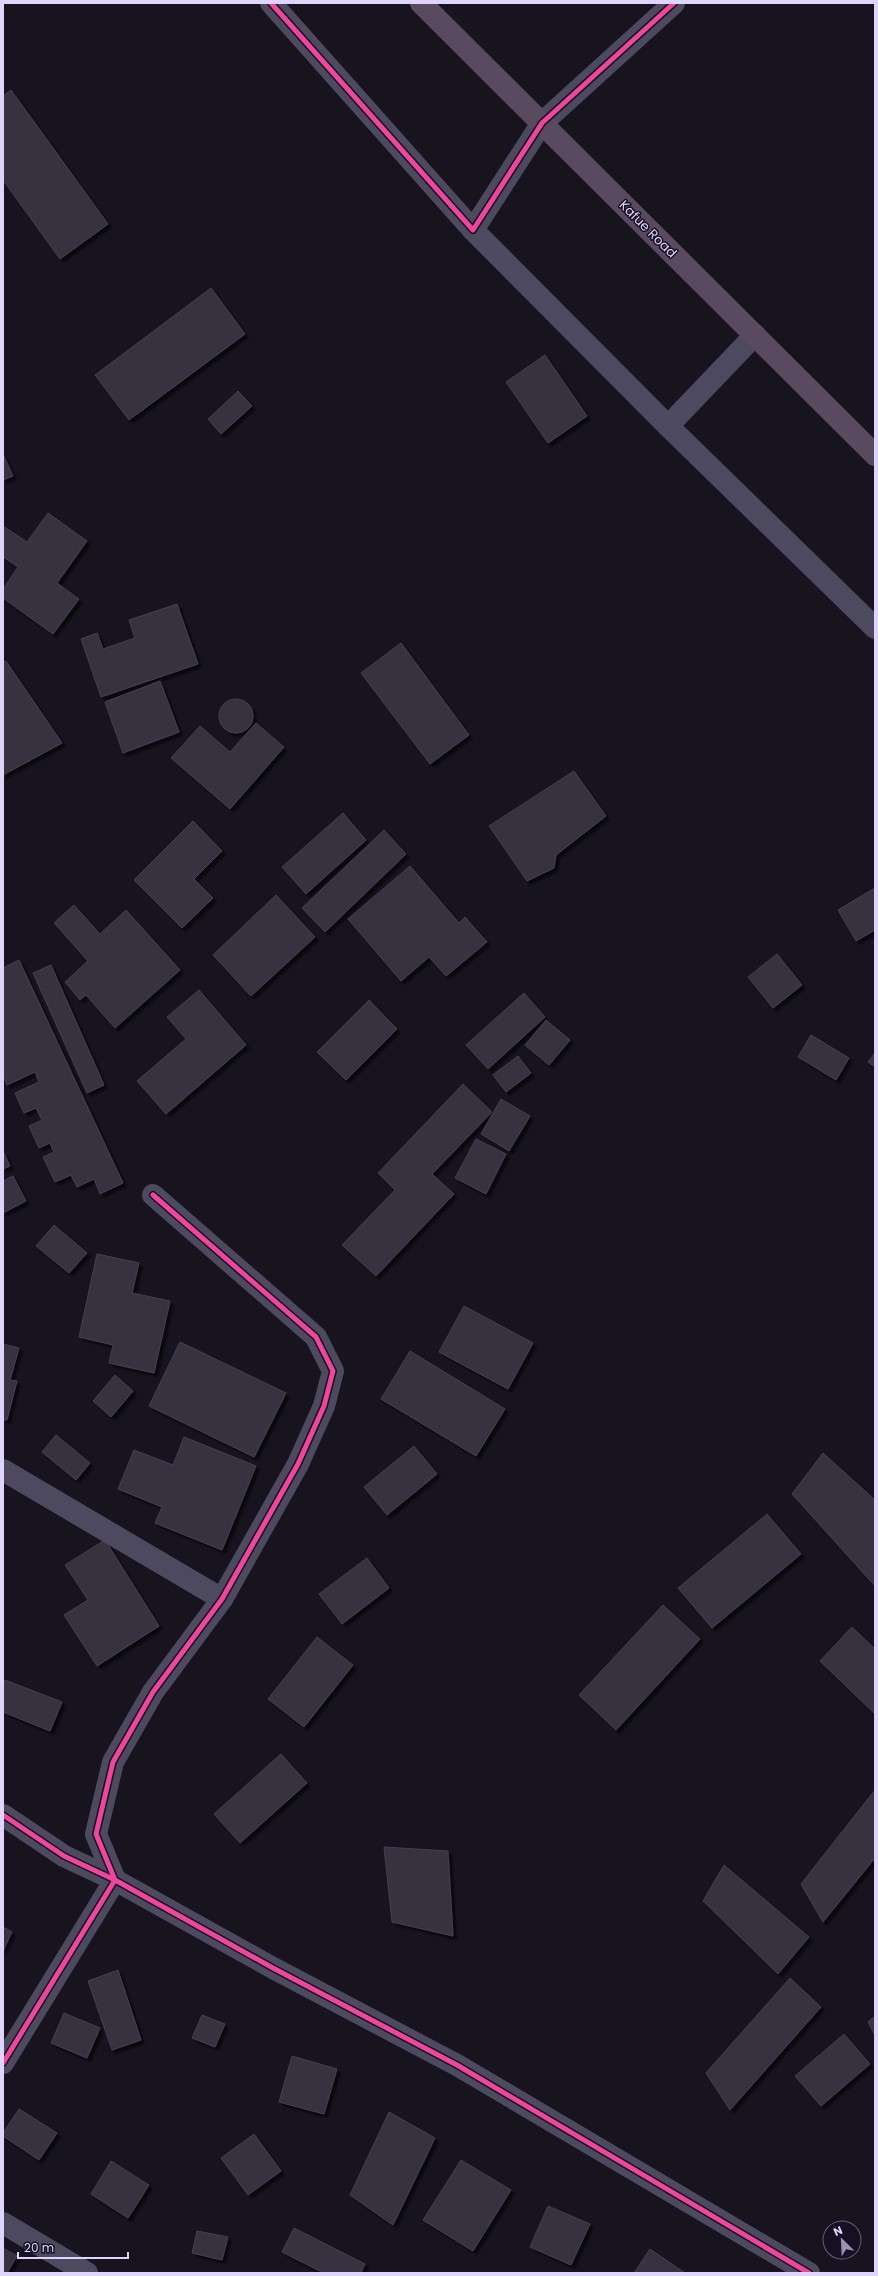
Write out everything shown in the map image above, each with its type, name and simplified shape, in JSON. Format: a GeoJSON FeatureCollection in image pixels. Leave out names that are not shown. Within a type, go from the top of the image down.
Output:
{"type":"FeatureCollection","features":[{"type":"Feature","properties":{"kind":"highway","name":"Kafue Road"},"geometry":{"type":"LineString","coordinates":[[421,3],[875,455]]}},
{"type":"Feature","properties":{"kind":"street"},"geometry":{"type":"LineString","coordinates":[[271,3],[473,230],[668,426],[875,628]]}},
{"type":"Feature","properties":{"kind":"street"},"geometry":{"type":"LineString","coordinates":[[473,230],[542,123],[674,3]]}},
{"type":"Feature","properties":{"kind":"street"},"geometry":{"type":"LineString","coordinates":[[668,426],[755,335]]}},
{"type":"Feature","properties":{"kind":"street"},"geometry":{"type":"LineString","coordinates":[[115,1880],[96,1834],[113,1762],[153,1692],[222,1599],[298,1464],[324,1406],[333,1371],[316,1337],[153,1195]]}},
{"type":"Feature","properties":{"kind":"street"},"geometry":{"type":"LineString","coordinates":[[3,1470],[222,1599]]}},
{"type":"Feature","properties":{"kind":"street"},"geometry":{"type":"LineString","coordinates":[[3,1815],[64,1856],[115,1880],[273,1968],[457,2065],[809,2273]]}},
{"type":"Feature","properties":{"kind":"street"},"geometry":{"type":"LineString","coordinates":[[3,2063],[115,1880]]}},
{"type":"Feature","properties":{"kind":"street"},"geometry":{"type":"LineString","coordinates":[[3,2223],[87,2273]]}},
{"type":"Feature","properties":{"kind":"building"},"geometry":{"type":"Polygon","coordinates":[[[11,90],[108,224],[60,259],[3,180],[3,96],[11,90]]]}},
{"type":"Feature","properties":{"kind":"building"},"geometry":{"type":"Polygon","coordinates":[[[211,288],[245,334],[129,420],[95,375],[211,288]]]}},
{"type":"Feature","properties":{"kind":"building"},"geometry":{"type":"Polygon","coordinates":[[[545,355],[587,416],[548,443],[506,382],[545,355]]]}},
{"type":"Feature","properties":{"kind":"building"},"geometry":{"type":"Polygon","coordinates":[[[238,391],[252,406],[221,434],[208,419],[238,391]]]}},
{"type":"Feature","properties":{"kind":"building"},"geometry":{"type":"Polygon","coordinates":[[[3,454],[13,476],[3,480],[3,454]]]}},
{"type":"Feature","properties":{"kind":"building"},"geometry":{"type":"Polygon","coordinates":[[[48,513],[87,541],[57,583],[79,599],[53,634],[3,598],[3,589],[18,567],[3,557],[3,526],[27,542],[48,513]]]}},
{"type":"Feature","properties":{"kind":"building"},"geometry":{"type":"Polygon","coordinates":[[[177,604],[198,664],[101,697],[81,639],[97,633],[103,649],[135,638],[129,620],[177,604]]]}},
{"type":"Feature","properties":{"kind":"building"},"geometry":{"type":"Polygon","coordinates":[[[401,643],[469,735],[430,764],[361,673],[401,643]]]}},
{"type":"Feature","properties":{"kind":"building"},"geometry":{"type":"Polygon","coordinates":[[[6,661],[62,743],[3,775],[3,662],[6,661]]]}},
{"type":"Feature","properties":{"kind":"building"},"geometry":{"type":"Polygon","coordinates":[[[160,681],[179,732],[123,753],[105,702],[160,681]]]}},
{"type":"Feature","properties":{"kind":"building"},"geometry":{"type":"Polygon","coordinates":[[[233,699],[239,699],[248,704],[252,710],[252,722],[248,728],[239,733],[233,733],[224,728],[219,719],[219,713],[224,704],[233,699]]]}},
{"type":"Feature","properties":{"kind":"building"},"geometry":{"type":"Polygon","coordinates":[[[256,723],[284,747],[230,809],[171,758],[200,726],[230,752],[256,723]]]}},
{"type":"Feature","properties":{"kind":"building"},"geometry":{"type":"Polygon","coordinates":[[[574,771],[606,816],[556,855],[554,868],[527,881],[489,826],[574,771]]]}},
{"type":"Feature","properties":{"kind":"building"},"geometry":{"type":"Polygon","coordinates":[[[343,813],[366,840],[306,894],[282,867],[343,813]]]}},
{"type":"Feature","properties":{"kind":"building"},"geometry":{"type":"Polygon","coordinates":[[[193,821],[222,851],[194,879],[213,898],[182,928],[134,880],[193,821]]]}},
{"type":"Feature","properties":{"kind":"building"},"geometry":{"type":"Polygon","coordinates":[[[384,830],[406,854],[325,932],[302,908],[384,830]]]}},
{"type":"Feature","properties":{"kind":"building"},"geometry":{"type":"Polygon","coordinates":[[[410,866],[459,923],[465,917],[487,942],[446,976],[429,957],[401,981],[348,919],[410,866]]]}},
{"type":"Feature","properties":{"kind":"building"},"geometry":{"type":"Polygon","coordinates":[[[875,888],[875,930],[856,941],[838,910],[875,888]]]}},
{"type":"Feature","properties":{"kind":"building"},"geometry":{"type":"Polygon","coordinates":[[[276,895],[315,937],[251,996],[213,955],[276,895]]]}},
{"type":"Feature","properties":{"kind":"building"},"geometry":{"type":"Polygon","coordinates":[[[74,905],[100,934],[126,910],[180,970],[115,1028],[86,995],[80,1000],[65,982],[88,961],[54,923],[74,905]]]}},
{"type":"Feature","properties":{"kind":"building"},"geometry":{"type":"Polygon","coordinates":[[[777,954],[802,985],[773,1008],[748,977],[777,954]]]}},
{"type":"Feature","properties":{"kind":"building"},"geometry":{"type":"Polygon","coordinates":[[[19,960],[123,1183],[100,1194],[94,1179],[77,1187],[71,1175],[55,1182],[43,1157],[54,1152],[50,1143],[39,1148],[29,1126],[42,1120],[36,1108],[24,1113],[15,1093],[39,1082],[35,1072],[7,1085],[3,1075],[3,968],[19,960]]]}},
{"type":"Feature","properties":{"kind":"building"},"geometry":{"type":"Polygon","coordinates":[[[51,965],[104,1085],[87,1093],[33,973],[51,965]]]}},
{"type":"Feature","properties":{"kind":"building"},"geometry":{"type":"Polygon","coordinates":[[[199,990],[246,1045],[166,1114],[137,1081],[186,1039],[167,1017],[199,990]]]}},
{"type":"Feature","properties":{"kind":"building"},"geometry":{"type":"Polygon","coordinates":[[[524,993],[545,1017],[488,1069],[466,1045],[524,993]]]}},
{"type":"Feature","properties":{"kind":"building"},"geometry":{"type":"Polygon","coordinates":[[[369,1000],[397,1029],[346,1080],[317,1052],[369,1000]]]}},
{"type":"Feature","properties":{"kind":"building"},"geometry":{"type":"Polygon","coordinates":[[[546,1020],[570,1040],[549,1065],[525,1045],[546,1020]]]}},
{"type":"Feature","properties":{"kind":"building"},"geometry":{"type":"Polygon","coordinates":[[[811,1035],[849,1058],[836,1080],[798,1057],[811,1035]]]}},
{"type":"Feature","properties":{"kind":"building"},"geometry":{"type":"Polygon","coordinates":[[[875,1053],[875,1067],[868,1062],[875,1053]]]}},
{"type":"Feature","properties":{"kind":"building"},"geometry":{"type":"Polygon","coordinates":[[[518,1056],[531,1073],[506,1092],[493,1075],[518,1056]]]}},
{"type":"Feature","properties":{"kind":"building"},"geometry":{"type":"Polygon","coordinates":[[[463,1084],[492,1112],[432,1174],[454,1194],[376,1276],[342,1245],[395,1190],[378,1173],[463,1084]]]}},
{"type":"Feature","properties":{"kind":"building"},"geometry":{"type":"Polygon","coordinates":[[[501,1099],[530,1116],[509,1151],[481,1134],[501,1099]]]}},
{"type":"Feature","properties":{"kind":"building"},"geometry":{"type":"Polygon","coordinates":[[[476,1139],[506,1154],[486,1194],[455,1178],[476,1139]]]}},
{"type":"Feature","properties":{"kind":"building"},"geometry":{"type":"Polygon","coordinates":[[[3,1151],[10,1166],[3,1169],[3,1151]]]}},
{"type":"Feature","properties":{"kind":"building"},"geometry":{"type":"Polygon","coordinates":[[[13,1176],[26,1201],[3,1213],[3,1181],[13,1176]]]}},
{"type":"Feature","properties":{"kind":"building"},"geometry":{"type":"Polygon","coordinates":[[[54,1225],[87,1253],[69,1273],[36,1246],[54,1225]]]}},
{"type":"Feature","properties":{"kind":"building"},"geometry":{"type":"Polygon","coordinates":[[[97,1254],[139,1263],[132,1293],[170,1301],[154,1373],[109,1363],[113,1345],[79,1337],[97,1254]]]}},
{"type":"Feature","properties":{"kind":"building"},"geometry":{"type":"Polygon","coordinates":[[[464,1306],[533,1343],[508,1389],[439,1352],[464,1306]]]}},
{"type":"Feature","properties":{"kind":"building"},"geometry":{"type":"Polygon","coordinates":[[[180,1342],[286,1393],[254,1457],[149,1406],[180,1342]]]}},
{"type":"Feature","properties":{"kind":"building"},"geometry":{"type":"Polygon","coordinates":[[[3,1344],[19,1348],[10,1380],[17,1381],[7,1420],[3,1420],[3,1344]]]}},
{"type":"Feature","properties":{"kind":"building"},"geometry":{"type":"Polygon","coordinates":[[[410,1351],[505,1409],[476,1456],[381,1399],[410,1351]]]}},
{"type":"Feature","properties":{"kind":"building"},"geometry":{"type":"Polygon","coordinates":[[[115,1375],[133,1391],[111,1417],[93,1401],[115,1375]]]}},
{"type":"Feature","properties":{"kind":"building"},"geometry":{"type":"Polygon","coordinates":[[[56,1435],[90,1463],[76,1480],[42,1452],[56,1435]]]}},
{"type":"Feature","properties":{"kind":"building"},"geometry":{"type":"Polygon","coordinates":[[[184,1437],[256,1466],[222,1550],[155,1523],[162,1507],[118,1489],[134,1450],[173,1465],[184,1437]]]}},
{"type":"Feature","properties":{"kind":"building"},"geometry":{"type":"Polygon","coordinates":[[[414,1446],[437,1474],[387,1515],[364,1487],[414,1446]]]}},
{"type":"Feature","properties":{"kind":"building"},"geometry":{"type":"Polygon","coordinates":[[[823,1453],[875,1500],[875,1586],[792,1494],[823,1453]]]}},
{"type":"Feature","properties":{"kind":"building"},"geometry":{"type":"Polygon","coordinates":[[[767,1514],[801,1554],[712,1628],[678,1588],[767,1514]]]}},
{"type":"Feature","properties":{"kind":"building"},"geometry":{"type":"Polygon","coordinates":[[[105,1540],[159,1626],[97,1666],[64,1615],[88,1600],[65,1565],[105,1540]]]}},
{"type":"Feature","properties":{"kind":"building"},"geometry":{"type":"Polygon","coordinates":[[[367,1558],[389,1588],[342,1624],[319,1594],[367,1558]]]}},
{"type":"Feature","properties":{"kind":"building"},"geometry":{"type":"Polygon","coordinates":[[[663,1605],[700,1639],[616,1730],[579,1695],[663,1605]]]}},
{"type":"Feature","properties":{"kind":"building"},"geometry":{"type":"Polygon","coordinates":[[[852,1627],[875,1649],[875,1714],[820,1661],[852,1627]]]}},
{"type":"Feature","properties":{"kind":"building"},"geometry":{"type":"Polygon","coordinates":[[[317,1637],[353,1665],[304,1727],[268,1699],[317,1637]]]}},
{"type":"Feature","properties":{"kind":"building"},"geometry":{"type":"Polygon","coordinates":[[[5,1680],[62,1702],[50,1731],[3,1712],[3,1686],[5,1680]]]}},
{"type":"Feature","properties":{"kind":"building"},"geometry":{"type":"Polygon","coordinates":[[[281,1754],[307,1783],[240,1843],[214,1814],[281,1754]]]}},
{"type":"Feature","properties":{"kind":"building"},"geometry":{"type":"Polygon","coordinates":[[[875,1790],[875,1858],[823,1922],[801,1884],[875,1790]]]}},
{"type":"Feature","properties":{"kind":"building"},"geometry":{"type":"Polygon","coordinates":[[[384,1847],[448,1851],[453,1936],[392,1922],[384,1847]]]}},
{"type":"Feature","properties":{"kind":"building"},"geometry":{"type":"Polygon","coordinates":[[[724,1865],[809,1937],[778,1974],[703,1901],[724,1865]]]}},
{"type":"Feature","properties":{"kind":"building"},"geometry":{"type":"Polygon","coordinates":[[[3,1927],[12,1932],[3,1951],[3,1927]]]}},
{"type":"Feature","properties":{"kind":"building"},"geometry":{"type":"Polygon","coordinates":[[[118,1970],[141,2040],[112,2050],[88,1981],[118,1970]]]}},
{"type":"Feature","properties":{"kind":"building"},"geometry":{"type":"Polygon","coordinates":[[[790,1978],[821,2007],[730,2110],[706,2073],[790,1978]]]}},
{"type":"Feature","properties":{"kind":"building"},"geometry":{"type":"Polygon","coordinates":[[[64,2013],[100,2028],[87,2058],[51,2043],[64,2013]]]}},
{"type":"Feature","properties":{"kind":"building"},"geometry":{"type":"Polygon","coordinates":[[[202,2015],[225,2024],[215,2047],[192,2038],[202,2015]]]}},
{"type":"Feature","properties":{"kind":"building"},"geometry":{"type":"Polygon","coordinates":[[[875,2016],[875,2035],[868,2022],[875,2016]]]}},
{"type":"Feature","properties":{"kind":"building"},"geometry":{"type":"Polygon","coordinates":[[[844,2034],[870,2064],[821,2106],[795,2076],[844,2034]]]}},
{"type":"Feature","properties":{"kind":"building"},"geometry":{"type":"Polygon","coordinates":[[[292,2056],[337,2069],[324,2114],[279,2102],[292,2056]]]}},
{"type":"Feature","properties":{"kind":"building"},"geometry":{"type":"Polygon","coordinates":[[[19,2109],[57,2133],[39,2160],[3,2136],[3,2133],[19,2109]]]}},
{"type":"Feature","properties":{"kind":"building"},"geometry":{"type":"Polygon","coordinates":[[[389,2112],[435,2138],[393,2225],[350,2195],[389,2112]]]}},
{"type":"Feature","properties":{"kind":"building"},"geometry":{"type":"Polygon","coordinates":[[[254,2134],[281,2171],[248,2195],[221,2158],[254,2134]]]}},
{"type":"Feature","properties":{"kind":"building"},"geometry":{"type":"Polygon","coordinates":[[[461,2160],[511,2190],[473,2251],[423,2220],[461,2160]]]}},
{"type":"Feature","properties":{"kind":"building"},"geometry":{"type":"Polygon","coordinates":[[[111,2161],[149,2185],[128,2218],[91,2194],[111,2161]]]}},
{"type":"Feature","properties":{"kind":"building"},"geometry":{"type":"Polygon","coordinates":[[[548,2206],[590,2224],[571,2265],[530,2247],[548,2206]]]}},
{"type":"Feature","properties":{"kind":"building"},"geometry":{"type":"Polygon","coordinates":[[[294,2228],[365,2264],[361,2273],[324,2273],[282,2252],[294,2228]]]}},
{"type":"Feature","properties":{"kind":"building"},"geometry":{"type":"Polygon","coordinates":[[[197,2231],[228,2237],[222,2260],[192,2253],[197,2231]]]}},
{"type":"Feature","properties":{"kind":"building"},"geometry":{"type":"Polygon","coordinates":[[[3,2248],[17,2256],[7,2273],[3,2273],[3,2248]]]}},
{"type":"Feature","properties":{"kind":"building"},"geometry":{"type":"Polygon","coordinates":[[[650,2249],[685,2273],[634,2273],[650,2249]]]}},
{"type":"Feature","properties":{"kind":"cycle path"},"geometry":{"type":"LineString","coordinates":[[271,3],[473,230],[542,123],[674,3]]}},
{"type":"Feature","properties":{"kind":"cycle path"},"geometry":{"type":"LineString","coordinates":[[3,2063],[115,1880],[96,1834],[113,1762],[153,1692],[222,1599],[298,1464],[324,1406],[333,1371],[316,1337],[153,1195]]}},
{"type":"Feature","properties":{"kind":"cycle path"},"geometry":{"type":"LineString","coordinates":[[3,1815],[64,1856],[115,1880],[273,1968],[457,2065],[809,2273]]}}]}
